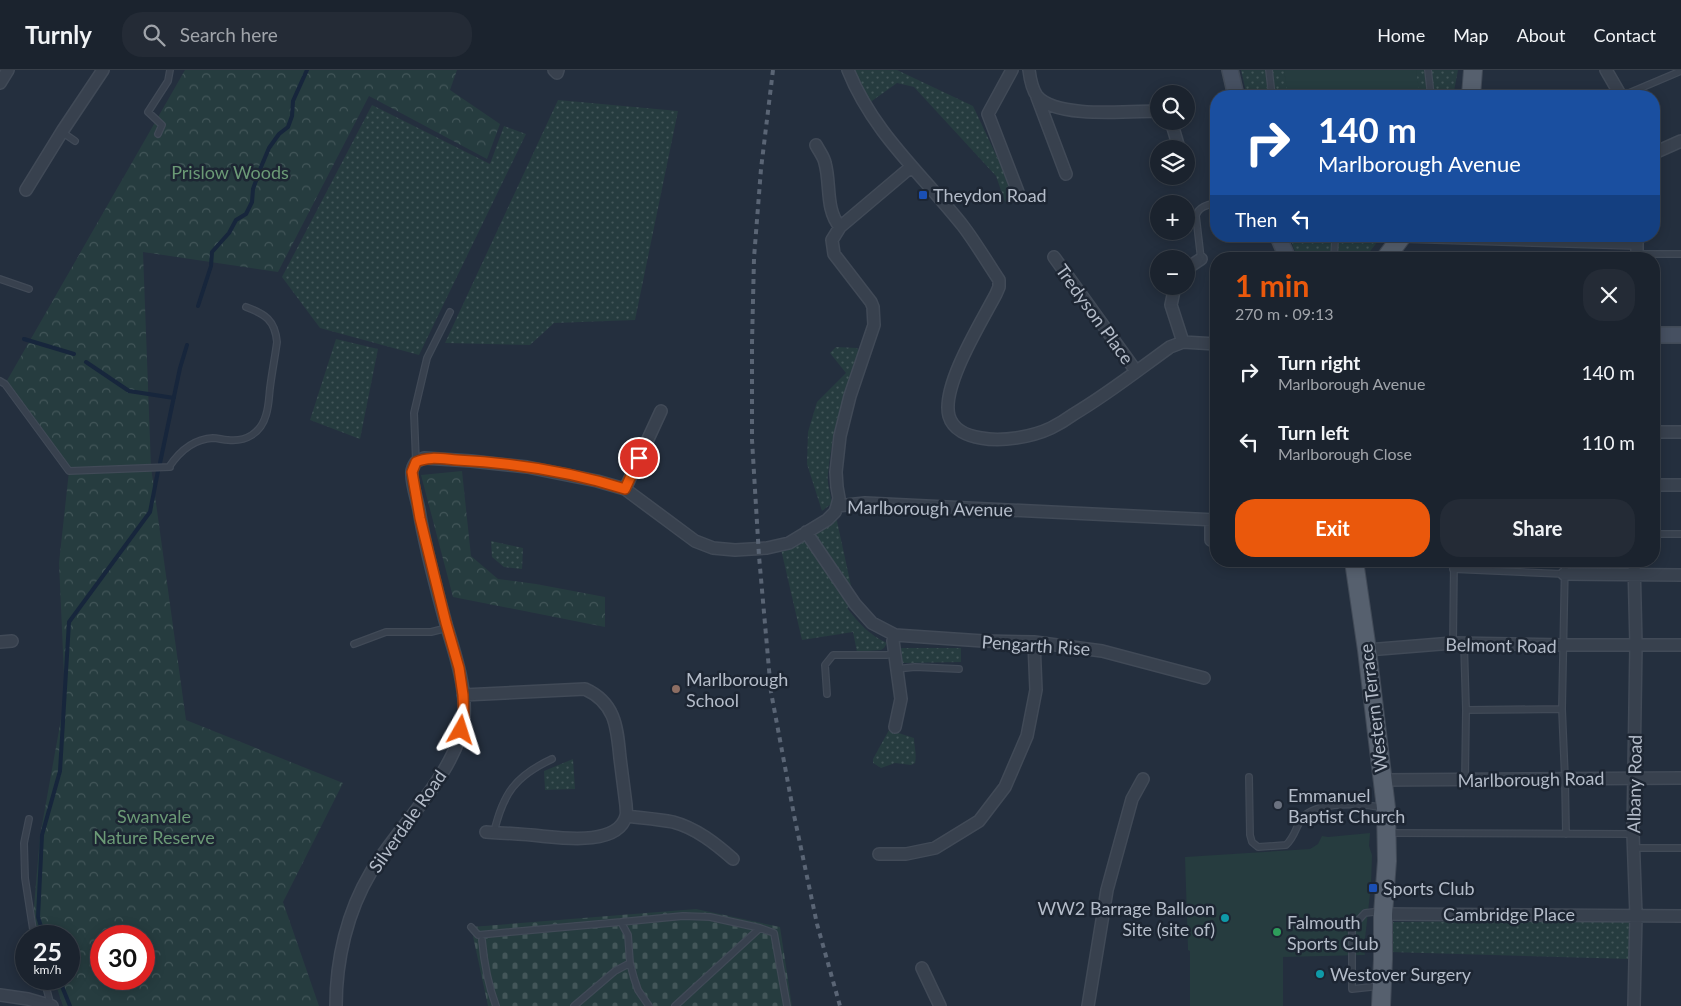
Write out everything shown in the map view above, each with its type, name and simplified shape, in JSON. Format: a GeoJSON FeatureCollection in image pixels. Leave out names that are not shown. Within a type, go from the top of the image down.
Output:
{"type":"FeatureCollection","features":[{"type":"Feature","properties":{"kind":"main road"},"geometry":{"type":"LineString","coordinates":[[1471,90],[1473,70]]}},
{"type":"Feature","properties":{"kind":"main road"},"geometry":{"type":"LineString","coordinates":[[1390,252],[1398,242]]}},
{"type":"Feature","properties":{"kind":"main road","name":"Western Terrace"},"geometry":{"type":"LineString","coordinates":[[1355,567],[1386,808],[1387,861],[1383,912],[1381,1006]]}},
{"type":"Feature","properties":{"kind":"street"},"geometry":{"type":"LineString","coordinates":[[0,83],[8,70]]}},
{"type":"Feature","properties":{"kind":"street"},"geometry":{"type":"LineString","coordinates":[[26,190],[102,70]]}},
{"type":"Feature","properties":{"kind":"street"},"geometry":{"type":"LineString","coordinates":[[554,70],[557,73],[558,70]]}},
{"type":"Feature","properties":{"kind":"street"},"geometry":{"type":"LineString","coordinates":[[848,70],[857,92],[871,116],[911,167],[963,227],[999,280],[996,294],[960,364],[949,393],[949,416],[955,427],[960,431],[972,437],[985,439],[1010,438],[1041,432],[1052,428],[1096,401],[1170,347],[1183,342],[1210,344]]}},
{"type":"Feature","properties":{"kind":"street"},"geometry":{"type":"LineString","coordinates":[[1012,70],[988,114],[1018,192]]}},
{"type":"Feature","properties":{"kind":"street"},"geometry":{"type":"LineString","coordinates":[[1029,70],[1031,81],[1066,174]]}},
{"type":"Feature","properties":{"kind":"street"},"geometry":{"type":"LineString","coordinates":[[1230,70],[1235,90]]}},
{"type":"Feature","properties":{"kind":"street"},"geometry":{"type":"LineString","coordinates":[[1606,70],[1618,90]]}},
{"type":"Feature","properties":{"kind":"street"},"geometry":{"type":"LineString","coordinates":[[1036,95],[1046,104],[1062,110],[1095,112],[1150,111]]}},
{"type":"Feature","properties":{"kind":"street"},"geometry":{"type":"LineString","coordinates":[[1660,149],[1681,140]]}},
{"type":"Feature","properties":{"kind":"street"},"geometry":{"type":"LineString","coordinates":[[816,145],[825,162],[831,210],[835,222],[840,227]]}},
{"type":"Feature","properties":{"kind":"street"},"geometry":{"type":"LineString","coordinates":[[837,506],[839,498],[836,472],[840,436],[850,396],[874,325],[871,302],[834,254],[832,240],[840,227],[911,167]]}},
{"type":"Feature","properties":{"kind":"street","name":"Tredyson Place"},"geometry":{"type":"LineString","coordinates":[[1054,257],[1136,371]]}},
{"type":"Feature","properties":{"kind":"street"},"geometry":{"type":"LineString","coordinates":[[1195,263],[1201,259]]}},
{"type":"Feature","properties":{"kind":"street"},"geometry":{"type":"LineString","coordinates":[[1173,295],[1171,305],[1183,342]]}},
{"type":"Feature","properties":{"kind":"street"},"geometry":{"type":"LineString","coordinates":[[1660,335],[1681,334]]}},
{"type":"Feature","properties":{"kind":"street"},"geometry":{"type":"LineString","coordinates":[[625,489],[661,411]]}},
{"type":"Feature","properties":{"kind":"street"},"geometry":{"type":"LineString","coordinates":[[1660,432],[1681,432]]}},
{"type":"Feature","properties":{"kind":"street","name":"Marlborough Avenue"},"geometry":{"type":"LineString","coordinates":[[416,462],[424,458],[471,461],[527,467],[597,481],[625,489],[696,541],[712,548],[735,550],[767,548],[789,543],[827,520],[835,512],[837,506],[865,503],[1210,520]]}},
{"type":"Feature","properties":{"kind":"street","name":"Silverdale Road"},"geometry":{"type":"LineString","coordinates":[[336,1006],[341,952],[348,923],[360,892],[371,872],[427,796],[449,760],[458,743],[464,718],[459,668],[420,518],[412,472],[416,462]]}},
{"type":"Feature","properties":{"kind":"street"},"geometry":{"type":"LineString","coordinates":[[1660,484],[1681,485]]}},
{"type":"Feature","properties":{"kind":"street","name":"Pengarth Rise"},"geometry":{"type":"LineString","coordinates":[[806,532],[855,604],[872,622],[895,635],[983,641],[1034,642],[1102,650],[1204,678]]}},
{"type":"Feature","properties":{"kind":"street","name":"Albany Road"},"geometry":{"type":"LineString","coordinates":[[1634,567],[1636,645],[1633,834],[1636,915],[1634,1006]]}},
{"type":"Feature","properties":{"kind":"street"},"geometry":{"type":"LineString","coordinates":[[1564,574],[1681,575]]}},
{"type":"Feature","properties":{"kind":"street"},"geometry":{"type":"LineString","coordinates":[[895,635],[893,641],[894,653],[901,699],[895,727]]}},
{"type":"Feature","properties":{"kind":"street"},"geometry":{"type":"LineString","coordinates":[[0,642],[12,641]]}},
{"type":"Feature","properties":{"kind":"street"},"geometry":{"type":"LineString","coordinates":[[879,854],[906,854],[935,848],[978,821],[1005,787],[1027,736],[1036,690],[1034,642]]}},
{"type":"Feature","properties":{"kind":"street","name":"Belmont Road"},"geometry":{"type":"LineString","coordinates":[[1367,650],[1458,643],[1563,646],[1681,645]]}},
{"type":"Feature","properties":{"kind":"street"},"geometry":{"type":"LineString","coordinates":[[463,695],[585,689],[604,701],[617,725],[626,816],[622,824],[614,831],[598,836],[564,839],[490,832]]}},
{"type":"Feature","properties":{"kind":"street","name":"Marlborough Road"},"geometry":{"type":"LineString","coordinates":[[1382,780],[1681,778]]}},
{"type":"Feature","properties":{"kind":"street"},"geometry":{"type":"LineString","coordinates":[[1088,1006],[1107,890],[1132,799],[1143,779]]}},
{"type":"Feature","properties":{"kind":"street"},"geometry":{"type":"LineString","coordinates":[[626,816],[663,820],[688,827],[733,859]]}},
{"type":"Feature","properties":{"kind":"street","name":"Cambridge Place"},"geometry":{"type":"LineString","coordinates":[[1383,912],[1681,916]]}},
{"type":"Feature","properties":{"kind":"street"},"geometry":{"type":"LineString","coordinates":[[922,968],[940,1006]]}},
{"type":"Feature","properties":{"kind":"street"},"geometry":{"type":"LineString","coordinates":[[0,996],[28,999],[52,1006]]}},
{"type":"Feature","properties":{"kind":"lane"},"geometry":{"type":"LineString","coordinates":[[158,134],[162,125],[148,112],[168,81],[170,70]]}},
{"type":"Feature","properties":{"kind":"lane"},"geometry":{"type":"LineString","coordinates":[[1268,70],[1271,90]]}},
{"type":"Feature","properties":{"kind":"lane"},"geometry":{"type":"LineString","coordinates":[[1428,70],[1430,90]]}},
{"type":"Feature","properties":{"kind":"lane"},"geometry":{"type":"LineString","coordinates":[[1636,90],[1681,71]]}},
{"type":"Feature","properties":{"kind":"lane"},"geometry":{"type":"LineString","coordinates":[[62,132],[75,142]]}},
{"type":"Feature","properties":{"kind":"lane"},"geometry":{"type":"LineString","coordinates":[[1201,259],[1196,216],[1197,211],[1210,205]]}},
{"type":"Feature","properties":{"kind":"lane"},"geometry":{"type":"LineString","coordinates":[[1487,242],[1637,249],[1681,254]]}},
{"type":"Feature","properties":{"kind":"lane"},"geometry":{"type":"LineString","coordinates":[[0,279],[29,289]]}},
{"type":"Feature","properties":{"kind":"lane"},"geometry":{"type":"LineString","coordinates":[[0,381],[6,384],[69,471],[169,467],[177,455],[199,441],[213,438],[242,440],[252,436],[260,428],[266,414],[277,342],[276,330],[268,318],[246,307]]}},
{"type":"Feature","properties":{"kind":"lane"},"geometry":{"type":"LineString","coordinates":[[416,462],[414,414],[427,358],[450,312]]}},
{"type":"Feature","properties":{"kind":"lane"},"geometry":{"type":"LineString","coordinates":[[1660,534],[1681,534]]}},
{"type":"Feature","properties":{"kind":"lane"},"geometry":{"type":"LineString","coordinates":[[1565,567],[1562,709],[1566,834]]}},
{"type":"Feature","properties":{"kind":"lane"},"geometry":{"type":"LineString","coordinates":[[1465,780],[1466,710],[1458,643],[1453,569],[1564,574]]}},
{"type":"Feature","properties":{"kind":"lane"},"geometry":{"type":"LineString","coordinates":[[354,644],[386,632],[431,632],[448,628]]}},
{"type":"Feature","properties":{"kind":"lane"},"geometry":{"type":"LineString","coordinates":[[827,694],[825,665],[833,655],[887,655],[894,653]]}},
{"type":"Feature","properties":{"kind":"lane"},"geometry":{"type":"LineString","coordinates":[[896,669],[915,667],[959,669]]}},
{"type":"Feature","properties":{"kind":"lane"},"geometry":{"type":"LineString","coordinates":[[1466,710],[1562,709]]}},
{"type":"Feature","properties":{"kind":"lane"},"geometry":{"type":"LineString","coordinates":[[490,832],[511,789],[527,772],[552,759]]}},
{"type":"Feature","properties":{"kind":"lane"},"geometry":{"type":"LineString","coordinates":[[1249,777],[1250,835],[1252,842],[1258,847],[1286,845],[1290,842],[1301,820],[1309,812],[1346,804],[1366,804],[1386,808]]}},
{"type":"Feature","properties":{"kind":"lane"},"geometry":{"type":"LineString","coordinates":[[29,819],[24,843],[25,878],[32,925]]}},
{"type":"Feature","properties":{"kind":"lane"},"geometry":{"type":"LineString","coordinates":[[1387,833],[1633,834]]}},
{"type":"Feature","properties":{"kind":"lane"},"geometry":{"type":"LineString","coordinates":[[1634,848],[1681,848]]}},
{"type":"Feature","properties":{"kind":"lane"},"geometry":{"type":"LineString","coordinates":[[1382,986],[1352,989],[1352,926],[1365,914],[1383,912]]}},
{"type":"Feature","properties":{"kind":"lane"},"geometry":{"type":"LineString","coordinates":[[471,927],[478,935],[684,916],[710,917],[760,928],[774,933],[787,1006]]}},
{"type":"Feature","properties":{"kind":"lane"},"geometry":{"type":"LineString","coordinates":[[621,922],[628,935],[630,963],[638,990],[649,1006]]}},
{"type":"Feature","properties":{"kind":"lane"},"geometry":{"type":"LineString","coordinates":[[675,1006],[760,928]]}},
{"type":"Feature","properties":{"kind":"lane"},"geometry":{"type":"LineString","coordinates":[[482,940],[489,987],[496,1006]]}},
{"type":"Feature","properties":{"kind":"lane"},"geometry":{"type":"LineString","coordinates":[[574,1006],[615,971],[630,963]]}},
{"type":"Feature","properties":{"kind":"lane"},"geometry":{"type":"LineString","coordinates":[[47,990],[52,1006]]}},
{"type":"Feature","properties":{"kind":"green space"},"geometry":{"type":"Polygon","coordinates":[[[185,70],[457,70],[450,90],[500,124],[487,159],[369,96],[278,272],[143,252],[151,467],[186,720],[343,783],[283,902],[319,1006],[63,1006],[58,990],[80,990],[80,925],[35,925],[33,918],[40,836],[65,697],[59,563],[69,471],[5,384],[185,70]]]}},
{"type":"Feature","properties":{"kind":"green space"},"geometry":{"type":"Polygon","coordinates":[[[855,70],[897,70],[973,106],[1016,197],[1005,202],[996,176],[914,87],[897,83],[869,103],[855,70]]]}},
{"type":"Feature","properties":{"kind":"green space"},"geometry":{"type":"Polygon","coordinates":[[[1241,70],[1458,70],[1454,90],[1246,90],[1241,70]]]}},
{"type":"Feature","properties":{"kind":"green space"},"geometry":{"type":"Polygon","coordinates":[[[1284,70],[1416,70],[1419,90],[1287,90],[1284,70]]]}},
{"type":"Feature","properties":{"kind":"green space"},"geometry":{"type":"Polygon","coordinates":[[[558,100],[678,111],[635,320],[554,323],[530,345],[445,343],[558,100]]]}},
{"type":"Feature","properties":{"kind":"green space"},"geometry":{"type":"Polygon","coordinates":[[[372,105],[490,164],[504,126],[526,134],[419,355],[320,328],[282,277],[372,105]]]}},
{"type":"Feature","properties":{"kind":"green space"},"geometry":{"type":"Polygon","coordinates":[[[1291,242],[1377,242],[1369,252],[1295,252],[1291,242]]]}},
{"type":"Feature","properties":{"kind":"green space"},"geometry":{"type":"Polygon","coordinates":[[[336,339],[378,349],[360,439],[310,420],[336,339]]]}},
{"type":"Feature","properties":{"kind":"green space"},"geometry":{"type":"Polygon","coordinates":[[[836,347],[857,348],[859,351],[848,381],[832,442],[828,478],[831,504],[822,511],[807,464],[808,432],[817,402],[846,373],[830,353],[836,347]]]}},
{"type":"Feature","properties":{"kind":"green space"},"geometry":{"type":"Polygon","coordinates":[[[462,471],[471,556],[498,579],[605,597],[605,627],[453,597],[421,475],[462,471]]]}},
{"type":"Feature","properties":{"kind":"green space"},"geometry":{"type":"Polygon","coordinates":[[[835,512],[855,604],[847,608],[865,628],[887,643],[881,650],[857,652],[853,632],[802,640],[780,545],[835,512]]]}},
{"type":"Feature","properties":{"kind":"green space"},"geometry":{"type":"Polygon","coordinates":[[[491,541],[523,548],[522,569],[504,567],[492,557],[491,541]]]}},
{"type":"Feature","properties":{"kind":"green space"},"geometry":{"type":"Polygon","coordinates":[[[901,648],[961,648],[961,662],[902,663],[901,648]]]}},
{"type":"Feature","properties":{"kind":"green space"},"geometry":{"type":"Polygon","coordinates":[[[889,730],[914,738],[915,763],[911,765],[895,763],[881,768],[873,763],[873,759],[889,730]]]}},
{"type":"Feature","properties":{"kind":"green space"},"geometry":{"type":"Polygon","coordinates":[[[573,759],[575,789],[545,790],[544,771],[573,759]]]}},
{"type":"Feature","properties":{"kind":"green space","name":"Falmouth Sports Club"},"geometry":{"type":"Polygon","coordinates":[[[1370,833],[1369,846],[1372,855],[1371,885],[1364,948],[1365,955],[1283,957],[1283,1006],[1190,1006],[1190,951],[1188,950],[1185,857],[1310,849],[1318,844],[1322,836],[1370,833]]]}},
{"type":"Feature","properties":{"kind":"green space"},"geometry":{"type":"Polygon","coordinates":[[[696,909],[780,927],[792,1006],[488,1006],[471,927],[696,909]]]}},
{"type":"Feature","properties":{"kind":"green space"},"geometry":{"type":"Polygon","coordinates":[[[1630,919],[1631,959],[1390,952],[1393,922],[1630,919]]]}},
{"type":"Feature","properties":{"kind":"waterway"},"geometry":{"type":"LineString","coordinates":[[198,306],[211,266],[212,252],[229,233],[236,220],[246,214],[252,202],[253,189],[269,148],[279,134],[288,127],[292,116],[293,101],[307,70]]}},
{"type":"Feature","properties":{"kind":"waterway"},"geometry":{"type":"LineString","coordinates":[[24,339],[74,354]]}},
{"type":"Feature","properties":{"kind":"waterway"},"geometry":{"type":"LineString","coordinates":[[160,463],[180,368],[187,345]]}},
{"type":"Feature","properties":{"kind":"waterway"},"geometry":{"type":"LineString","coordinates":[[86,362],[129,391],[174,398]]}},
{"type":"Feature","properties":{"kind":"waterway"},"geometry":{"type":"LineString","coordinates":[[41,925],[38,917],[42,835],[60,771],[69,622],[150,512],[158,471]]}},
{"type":"Feature","properties":{"kind":"waterway"},"geometry":{"type":"LineString","coordinates":[[63,990],[70,1006]]}},
{"type":"Feature","properties":{"kind":"railway"},"geometry":{"type":"LineString","coordinates":[[773,70],[761,169],[754,258],[752,440],[759,556],[771,692],[817,924],[840,1006]]}},
{"type":"Feature","properties":{"kind":"place","name":"Theydon Road"},"geometry":{"type":"Point","coordinates":[923,195]}},
{"type":"Feature","properties":{"kind":"place","name":"Marlborough School"},"geometry":{"type":"Point","coordinates":[676,689]}},
{"type":"Feature","properties":{"kind":"place","name":"Emmanuel Baptist Church"},"geometry":{"type":"Point","coordinates":[1278,805]}},
{"type":"Feature","properties":{"kind":"place","name":"Sports Club"},"geometry":{"type":"Point","coordinates":[1373,888]}},
{"type":"Feature","properties":{"kind":"place","name":"WW2 Barrage Balloon Site (site of)"},"geometry":{"type":"Point","coordinates":[1225,918]}},
{"type":"Feature","properties":{"kind":"place","name":"Falmouth Sports Club"},"geometry":{"type":"Point","coordinates":[1277,932]}},
{"type":"Feature","properties":{"kind":"place","name":"Westover Surgery"},"geometry":{"type":"Point","coordinates":[1320,974]}},
{"type":"Feature","properties":{"kind":"route"},"geometry":{"type":"LineString","coordinates":[[461,730],[464,718],[459,668],[420,518],[412,472],[416,462],[424,458],[527,467],[597,481],[625,489],[639,458]]}},
{"type":"Feature","properties":{"kind":"park label","name":"Prislow Woods"},"geometry":{"type":"Point","coordinates":[230,172]}},
{"type":"Feature","properties":{"kind":"park label","name":"Swanvale Nature Reserve"},"geometry":{"type":"Point","coordinates":[154,826]}}]}
